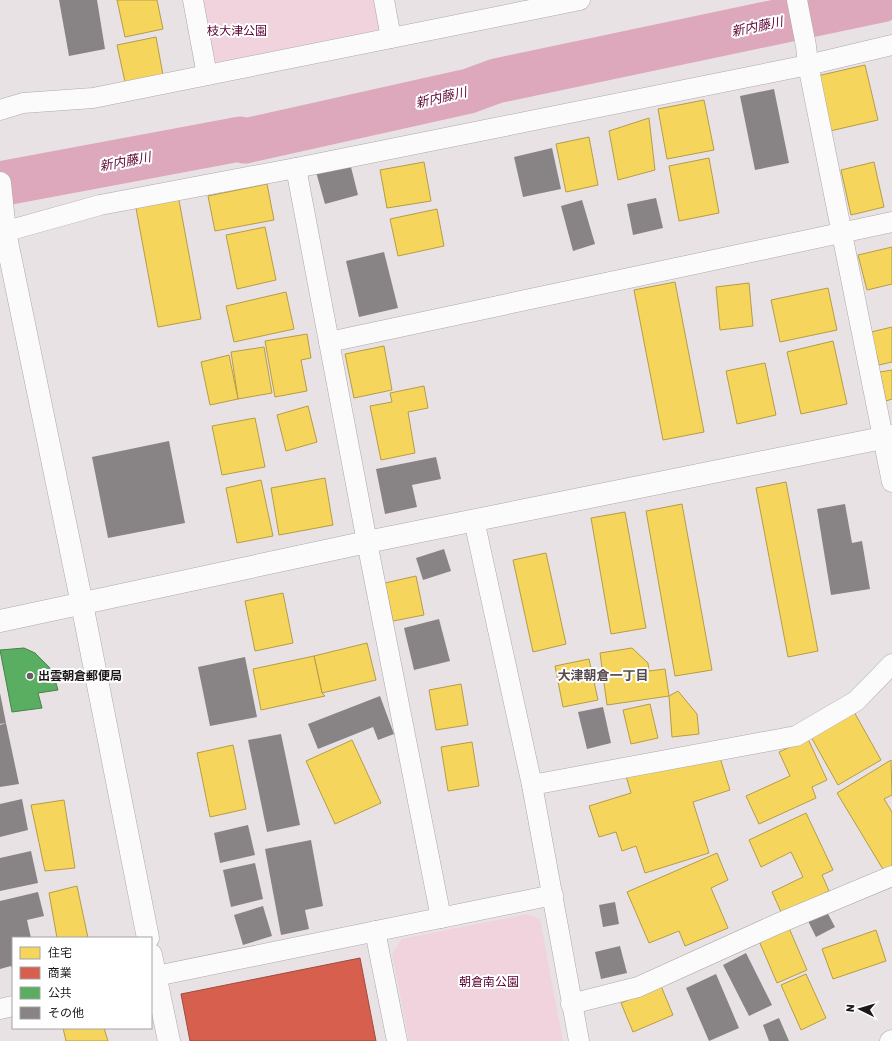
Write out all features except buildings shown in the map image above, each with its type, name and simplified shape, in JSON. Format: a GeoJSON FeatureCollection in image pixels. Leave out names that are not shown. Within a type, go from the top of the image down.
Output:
{"type":"FeatureCollection","features":[{"type":"Feature","properties":{"kind":"street"},"geometry":{"type":"LineString","coordinates":[[193,0],[206,75]]}},
{"type":"Feature","properties":{"kind":"street"},"geometry":{"type":"LineString","coordinates":[[384,0],[391,38]]}},
{"type":"Feature","properties":{"kind":"street"},"geometry":{"type":"LineString","coordinates":[[0,110],[24,103],[93,98],[580,0]]}},
{"type":"Feature","properties":{"kind":"street"},"geometry":{"type":"LineString","coordinates":[[797,0],[808,65],[842,233],[888,436],[892,482]]}},
{"type":"Feature","properties":{"kind":"street"},"geometry":{"type":"LineString","coordinates":[[3,226],[100,205],[296,168],[808,65],[892,45]]}},
{"type":"Feature","properties":{"kind":"street"},"geometry":{"type":"LineString","coordinates":[[296,168],[367,542],[441,918]]}},
{"type":"Feature","properties":{"kind":"street"},"geometry":{"type":"LineString","coordinates":[[0,183],[3,226],[82,604],[148,937]]}},
{"type":"Feature","properties":{"kind":"street"},"geometry":{"type":"LineString","coordinates":[[329,342],[892,222]]}},
{"type":"Feature","properties":{"kind":"street"},"geometry":{"type":"LineString","coordinates":[[0,621],[367,542],[888,436]]}},
{"type":"Feature","properties":{"kind":"street"},"geometry":{"type":"LineString","coordinates":[[474,520],[532,785],[579,1041]]}},
{"type":"Feature","properties":{"kind":"street"},"geometry":{"type":"LineString","coordinates":[[532,785],[796,736],[856,701],[892,664]]}},
{"type":"Feature","properties":{"kind":"street"},"geometry":{"type":"LineString","coordinates":[[571,1004],[638,987],[777,924],[892,876]]}},
{"type":"Feature","properties":{"kind":"street"},"geometry":{"type":"LineString","coordinates":[[153,977],[553,895]]}},
{"type":"Feature","properties":{"kind":"street"},"geometry":{"type":"LineString","coordinates":[[375,931],[397,1041]]}},
{"type":"Feature","properties":{"kind":"street"},"geometry":{"type":"LineString","coordinates":[[152,966],[153,977],[169,1041]]}},
{"type":"Feature","properties":{"kind":"street"},"geometry":{"type":"LineString","coordinates":[[0,1009],[12,1006]]}},
{"type":"Feature","properties":{"kind":"green space","name":"枝大津公園"},"geometry":{"type":"Polygon","coordinates":[[[199,0],[377,0],[383,31],[213,67],[199,0]]]}},
{"type":"Feature","properties":{"kind":"green space","name":"朝倉南公園"},"geometry":{"type":"Polygon","coordinates":[[[528,914],[540,919],[563,1041],[409,1041],[392,954],[401,939],[528,914]]]}},
{"type":"Feature","properties":{"kind":"waterway","name":"新内藤川"},"geometry":{"type":"LineString","coordinates":[[0,184],[240,139],[245,141],[469,91],[496,81],[881,0]]}},
{"type":"Feature","properties":{"kind":"place","name":"出雲朝倉郵便局"},"geometry":{"type":"Point","coordinates":[30,676]}},
{"type":"Feature","properties":{"kind":"district","name":"大津朝倉一丁目"},"geometry":{"type":"Point","coordinates":[603,675]}}]}
